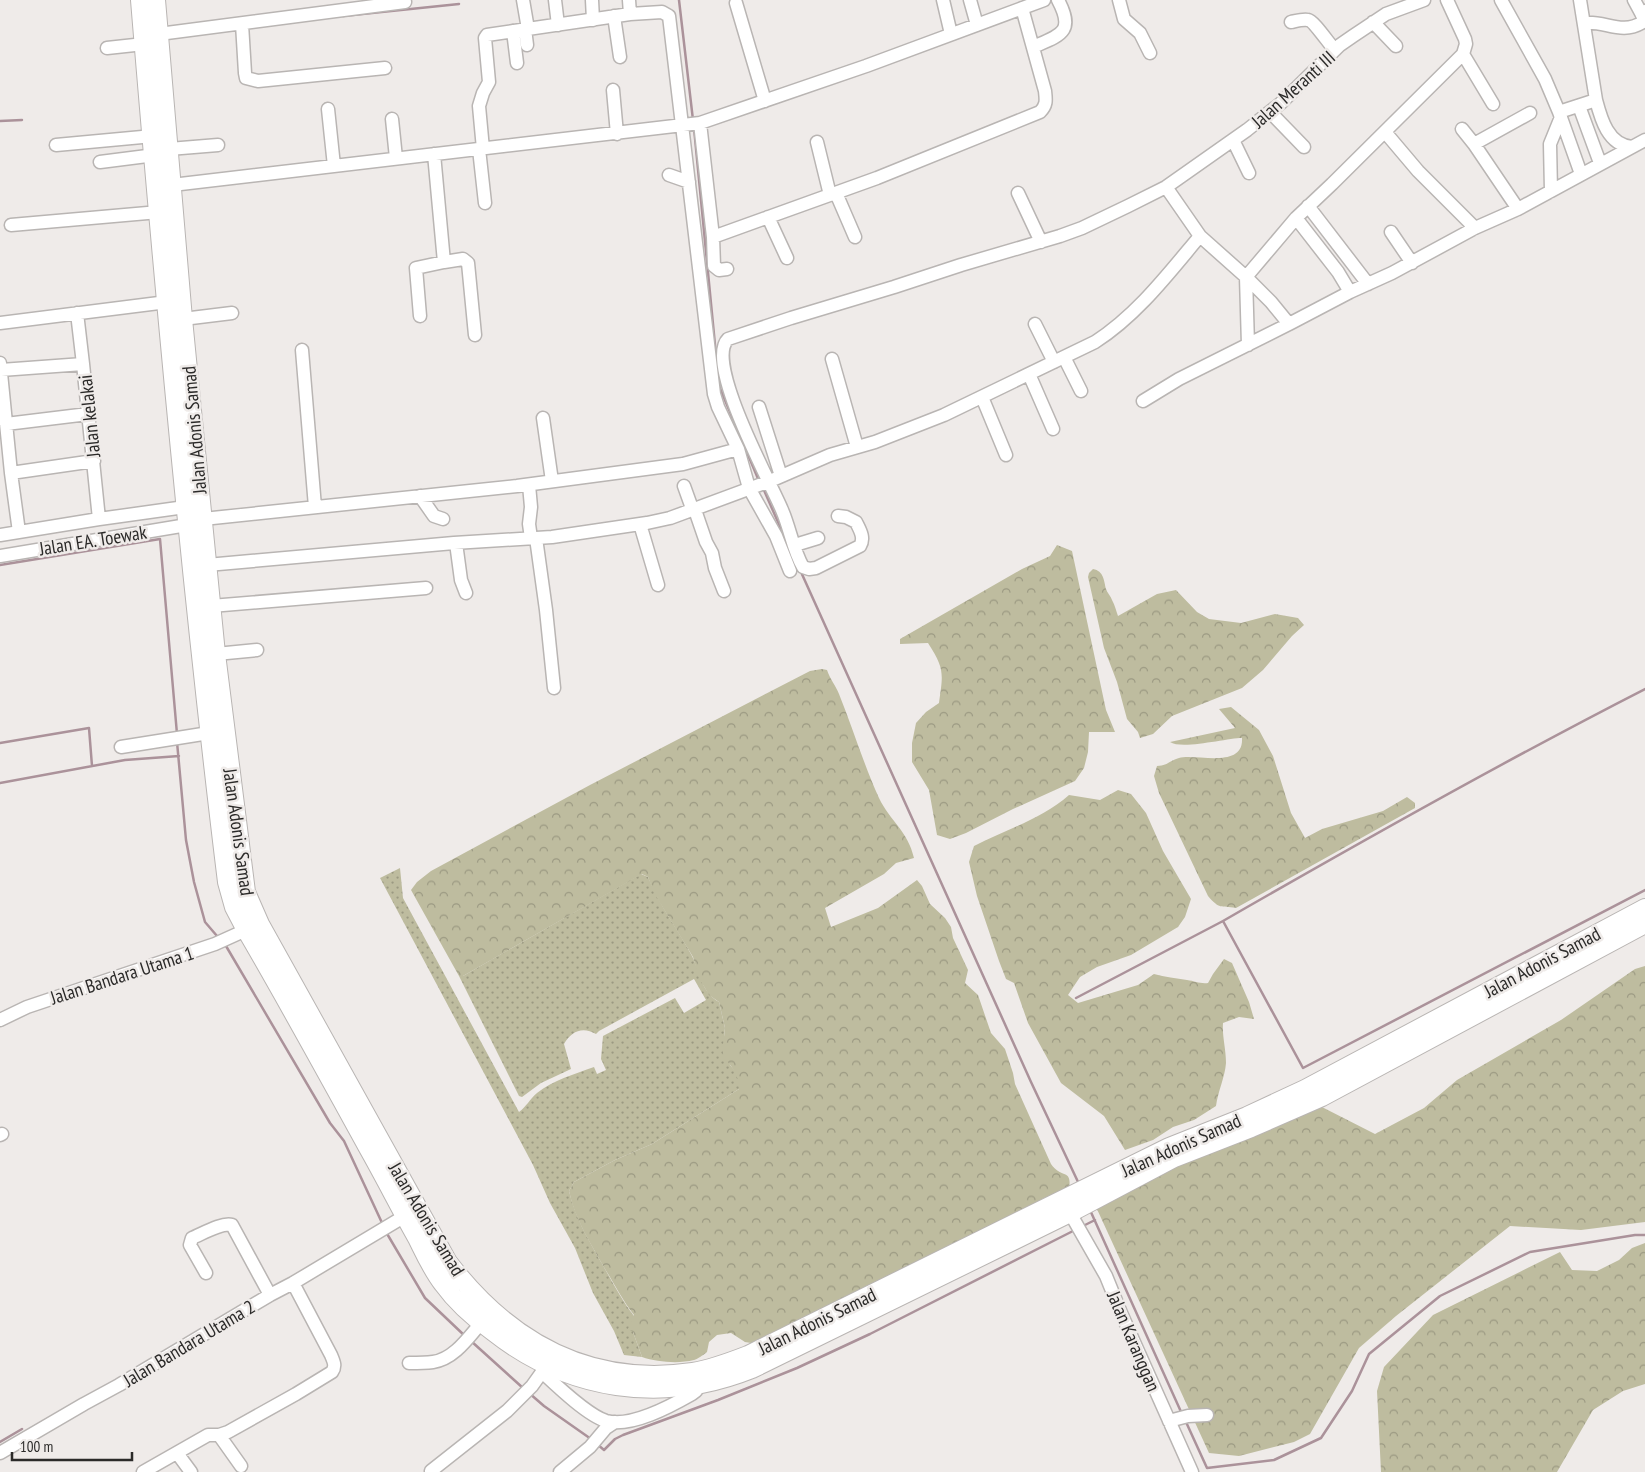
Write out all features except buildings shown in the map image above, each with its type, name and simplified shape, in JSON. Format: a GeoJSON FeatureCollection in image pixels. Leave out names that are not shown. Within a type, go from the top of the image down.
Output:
{"type":"FeatureCollection","features":[{"type":"Feature","properties":{"kind":"highway"},"geometry":{"type":"LineString","coordinates":[[140,0],[144,44],[146,137],[162,152],[154,212],[162,303],[185,507],[195,522],[206,631],[209,733],[227,882],[234,907],[246,930],[401,1192],[405,1216],[443,1285],[480,1322],[545,1369],[594,1383],[620,1387],[662,1389],[697,1386],[752,1369],[1071,1207]]}},
{"type":"Feature","properties":{"kind":"highway","name":"Jalan Adonis Samad"},"geometry":{"type":"LineString","coordinates":[[156,0],[159,34],[162,152],[172,185],[183,319],[195,522],[207,565],[211,606],[206,631],[216,654],[243,881],[249,902],[260,924],[401,1192],[459,1276],[480,1300],[526,1338],[556,1354],[600,1370],[634,1374],[663,1375],[695,1371],[748,1355],[1071,1207],[1169,1147],[1234,1128],[1322,1096],[1645,924]]}},
{"type":"Feature","properties":{"kind":"highway","name":"Jalan Adonis Samad"},"geometry":{"type":"LineString","coordinates":[[1234,1128],[1645,908]]}},
{"type":"Feature","properties":{"kind":"street"},"geometry":{"type":"LineString","coordinates":[[517,63],[522,30],[523,0]]}},
{"type":"Feature","properties":{"kind":"street"},"geometry":{"type":"LineString","coordinates":[[555,0],[558,25]]}},
{"type":"Feature","properties":{"kind":"street"},"geometry":{"type":"LineString","coordinates":[[592,0],[593,20]]}},
{"type":"Feature","properties":{"kind":"street"},"geometry":{"type":"LineString","coordinates":[[628,0],[630,14]]}},
{"type":"Feature","properties":{"kind":"street"},"geometry":{"type":"LineString","coordinates":[[942,0],[951,34]]}},
{"type":"Feature","properties":{"kind":"street"},"geometry":{"type":"LineString","coordinates":[[970,0],[977,25]]}},
{"type":"Feature","properties":{"kind":"street"},"geometry":{"type":"LineString","coordinates":[[172,185],[691,124],[765,101],[1044,0]]}},
{"type":"Feature","properties":{"kind":"street"},"geometry":{"type":"LineString","coordinates":[[1033,47],[1063,31],[1066,24],[1065,16],[1058,0]]}},
{"type":"Feature","properties":{"kind":"street"},"geometry":{"type":"LineString","coordinates":[[1119,0],[1124,19],[1140,33],[1150,53]]}},
{"type":"Feature","properties":{"kind":"street","name":"Jalan Meranti III"},"geometry":{"type":"LineString","coordinates":[[764,483],[742,422],[732,401],[726,380],[723,348],[728,339],[1082,228],[1166,187],[1281,104],[1335,50],[1373,22],[1386,14],[1424,0]]}},
{"type":"Feature","properties":{"kind":"street"},"geometry":{"type":"LineString","coordinates":[[1248,345],[1246,277],[1296,218],[1463,54],[1466,44],[1465,39],[1447,0]]}},
{"type":"Feature","properties":{"kind":"street"},"geometry":{"type":"LineString","coordinates":[[1501,0],[1545,79],[1581,174]]}},
{"type":"Feature","properties":{"kind":"street"},"geometry":{"type":"LineString","coordinates":[[1580,0],[1596,100],[1601,119],[1615,141],[1622,146],[1632,147]]}},
{"type":"Feature","properties":{"kind":"street"},"geometry":{"type":"LineString","coordinates":[[1584,23],[1593,22],[1614,28],[1624,28],[1643,22],[1643,12],[1634,0]]}},
{"type":"Feature","properties":{"kind":"street"},"geometry":{"type":"LineString","coordinates":[[159,34],[405,2]]}},
{"type":"Feature","properties":{"kind":"street"},"geometry":{"type":"LineString","coordinates":[[736,3],[765,101]]}},
{"type":"Feature","properties":{"kind":"street"},"geometry":{"type":"LineString","coordinates":[[713,237],[877,178],[1040,112],[1045,107],[1046,98],[1042,76],[1022,8]]}},
{"type":"Feature","properties":{"kind":"street"},"geometry":{"type":"LineString","coordinates":[[485,203],[479,106],[489,82],[485,38],[490,34],[614,16],[662,12],[669,16],[674,50],[691,124],[713,237],[714,266],[719,270],[727,269]]}},
{"type":"Feature","properties":{"kind":"street"},"geometry":{"type":"LineString","coordinates":[[614,16],[620,57]]}},
{"type":"Feature","properties":{"kind":"street"},"geometry":{"type":"LineString","coordinates":[[1291,22],[1308,20],[1314,23],[1335,50]]}},
{"type":"Feature","properties":{"kind":"street"},"geometry":{"type":"LineString","coordinates":[[1373,22],[1396,46]]}},
{"type":"Feature","properties":{"kind":"street"},"geometry":{"type":"LineString","coordinates":[[242,24],[245,73],[246,78],[250,80],[258,81],[385,68]]}},
{"type":"Feature","properties":{"kind":"street"},"geometry":{"type":"LineString","coordinates":[[522,30],[527,45]]}},
{"type":"Feature","properties":{"kind":"street"},"geometry":{"type":"LineString","coordinates":[[113,47],[144,44]]}},
{"type":"Feature","properties":{"kind":"street"},"geometry":{"type":"LineString","coordinates":[[1463,54],[1493,104]]}},
{"type":"Feature","properties":{"kind":"street"},"geometry":{"type":"LineString","coordinates":[[613,90],[617,134]]}},
{"type":"Feature","properties":{"kind":"street"},"geometry":{"type":"LineString","coordinates":[[1551,191],[1550,144],[1560,115],[1596,100]]}},
{"type":"Feature","properties":{"kind":"street"},"geometry":{"type":"LineString","coordinates":[[1579,106],[1600,163]]}},
{"type":"Feature","properties":{"kind":"street"},"geometry":{"type":"LineString","coordinates":[[328,109],[334,166]]}},
{"type":"Feature","properties":{"kind":"street"},"geometry":{"type":"LineString","coordinates":[[1270,112],[1304,148]]}},
{"type":"Feature","properties":{"kind":"street"},"geometry":{"type":"LineString","coordinates":[[1474,144],[1530,113]]}},
{"type":"Feature","properties":{"kind":"street"},"geometry":{"type":"LineString","coordinates":[[392,119],[396,158]]}},
{"type":"Feature","properties":{"kind":"street"},"geometry":{"type":"LineString","coordinates":[[691,124],[689,182],[714,394],[718,408],[738,449],[764,483],[787,521],[803,567],[809,569],[816,568],[860,546],[862,536],[856,522],[846,517],[838,516]]}},
{"type":"Feature","properties":{"kind":"street"},"geometry":{"type":"LineString","coordinates":[[1462,129],[1518,209]]}},
{"type":"Feature","properties":{"kind":"street"},"geometry":{"type":"LineString","coordinates":[[1384,132],[1418,171],[1475,228]]}},
{"type":"Feature","properties":{"kind":"street"},"geometry":{"type":"LineString","coordinates":[[56,145],[146,137]]}},
{"type":"Feature","properties":{"kind":"street"},"geometry":{"type":"LineString","coordinates":[[1233,140],[1249,173]]}},
{"type":"Feature","properties":{"kind":"street"},"geometry":{"type":"LineString","coordinates":[[1143,401],[1178,379],[1412,262],[1475,228],[1518,209],[1645,140]]}},
{"type":"Feature","properties":{"kind":"street"},"geometry":{"type":"LineString","coordinates":[[817,142],[833,194],[855,238]]}},
{"type":"Feature","properties":{"kind":"street"},"geometry":{"type":"LineString","coordinates":[[100,162],[218,145]]}},
{"type":"Feature","properties":{"kind":"street"},"geometry":{"type":"LineString","coordinates":[[434,154],[444,262]]}},
{"type":"Feature","properties":{"kind":"street"},"geometry":{"type":"LineString","coordinates":[[669,176],[689,182]]}},
{"type":"Feature","properties":{"kind":"street"},"geometry":{"type":"LineString","coordinates":[[1166,187],[1200,236],[1246,277],[1271,302],[1289,324]]}},
{"type":"Feature","properties":{"kind":"street"},"geometry":{"type":"LineString","coordinates":[[1018,193],[1041,242]]}},
{"type":"Feature","properties":{"kind":"street"},"geometry":{"type":"LineString","coordinates":[[1308,206],[1368,284]]}},
{"type":"Feature","properties":{"kind":"street"},"geometry":{"type":"LineString","coordinates":[[11,225],[154,212]]}},
{"type":"Feature","properties":{"kind":"street"},"geometry":{"type":"LineString","coordinates":[[768,217],[787,258]]}},
{"type":"Feature","properties":{"kind":"street"},"geometry":{"type":"LineString","coordinates":[[1296,218],[1338,272],[1350,292]]}},
{"type":"Feature","properties":{"kind":"street"},"geometry":{"type":"LineString","coordinates":[[1391,232],[1412,262]]}},
{"type":"Feature","properties":{"kind":"street"},"geometry":{"type":"LineString","coordinates":[[207,565],[533,538],[640,524],[670,518],[764,483],[821,459],[919,425],[982,397],[1095,342],[1115,329],[1154,289],[1200,236]]}},
{"type":"Feature","properties":{"kind":"street"},"geometry":{"type":"LineString","coordinates":[[420,316],[416,268],[463,259],[468,263],[475,335]]}},
{"type":"Feature","properties":{"kind":"street"},"geometry":{"type":"LineString","coordinates":[[0,323],[162,303]]}},
{"type":"Feature","properties":{"kind":"street","name":"Jalan kelakai"},"geometry":{"type":"LineString","coordinates":[[77,313],[99,519]]}},
{"type":"Feature","properties":{"kind":"street"},"geometry":{"type":"LineString","coordinates":[[183,319],[232,313]]}},
{"type":"Feature","properties":{"kind":"street"},"geometry":{"type":"LineString","coordinates":[[1035,324],[1080,391]]}},
{"type":"Feature","properties":{"kind":"street"},"geometry":{"type":"LineString","coordinates":[[302,350],[315,507]]}},
{"type":"Feature","properties":{"kind":"street"},"geometry":{"type":"LineString","coordinates":[[832,359],[857,447]]}},
{"type":"Feature","properties":{"kind":"street"},"geometry":{"type":"LineString","coordinates":[[19,532],[0,366],[83,364]]}},
{"type":"Feature","properties":{"kind":"street"},"geometry":{"type":"LineString","coordinates":[[1029,374],[1053,429]]}},
{"type":"Feature","properties":{"kind":"street"},"geometry":{"type":"LineString","coordinates":[[982,397],[1006,455]]}},
{"type":"Feature","properties":{"kind":"street"},"geometry":{"type":"LineString","coordinates":[[742,422],[761,412],[764,483],[776,536],[790,571]]}},
{"type":"Feature","properties":{"kind":"street"},"geometry":{"type":"LineString","coordinates":[[6,424],[88,414]]}},
{"type":"Feature","properties":{"kind":"street"},"geometry":{"type":"LineString","coordinates":[[543,418],[552,481]]}},
{"type":"Feature","properties":{"kind":"street","name":"Jalan EA. Toewak"},"geometry":{"type":"LineString","coordinates":[[0,556],[195,522],[315,507],[528,485],[682,464],[738,449]]}},
{"type":"Feature","properties":{"kind":"street"},"geometry":{"type":"LineString","coordinates":[[11,473],[94,461]]}},
{"type":"Feature","properties":{"kind":"street"},"geometry":{"type":"LineString","coordinates":[[528,485],[531,507],[529,524],[546,610],[554,688]]}},
{"type":"Feature","properties":{"kind":"street"},"geometry":{"type":"LineString","coordinates":[[684,486],[712,553],[715,568],[724,591]]}},
{"type":"Feature","properties":{"kind":"street"},"geometry":{"type":"LineString","coordinates":[[420,496],[434,516],[443,519]]}},
{"type":"Feature","properties":{"kind":"street"},"geometry":{"type":"LineString","coordinates":[[0,535],[185,507]]}},
{"type":"Feature","properties":{"kind":"street"},"geometry":{"type":"LineString","coordinates":[[640,524],[658,585]]}},
{"type":"Feature","properties":{"kind":"street"},"geometry":{"type":"LineString","coordinates":[[795,545],[818,538]]}},
{"type":"Feature","properties":{"kind":"street"},"geometry":{"type":"LineString","coordinates":[[456,543],[461,580],[466,592]]}},
{"type":"Feature","properties":{"kind":"street"},"geometry":{"type":"LineString","coordinates":[[211,606],[426,588]]}},
{"type":"Feature","properties":{"kind":"street"},"geometry":{"type":"LineString","coordinates":[[216,654],[257,650]]}},
{"type":"Feature","properties":{"kind":"street"},"geometry":{"type":"LineString","coordinates":[[122,747],[209,733]]}},
{"type":"Feature","properties":{"kind":"street","name":"Jalan Bandara Utama 1"},"geometry":{"type":"LineString","coordinates":[[0,1020],[33,1004],[215,944],[246,930]]}},
{"type":"Feature","properties":{"kind":"street","name":"Jalan Karanggan"},"geometry":{"type":"LineString","coordinates":[[1071,1207],[1106,1276],[1121,1313],[1179,1418],[1190,1471]]}},
{"type":"Feature","properties":{"kind":"street","name":"Jalan Bandara Utama 2"},"geometry":{"type":"LineString","coordinates":[[0,1453],[84,1404],[120,1386],[405,1216]]}},
{"type":"Feature","properties":{"kind":"street"},"geometry":{"type":"LineString","coordinates":[[206,1273],[190,1245],[190,1240],[230,1224],[270,1295]]}},
{"type":"Feature","properties":{"kind":"street"},"geometry":{"type":"LineString","coordinates":[[144,1472],[208,1436],[228,1432],[332,1372],[334,1368],[331,1355],[293,1283]]}},
{"type":"Feature","properties":{"kind":"street"},"geometry":{"type":"LineString","coordinates":[[409,1363],[439,1360],[454,1352],[480,1322]]}},
{"type":"Feature","properties":{"kind":"street"},"geometry":{"type":"LineString","coordinates":[[431,1471],[499,1418],[528,1390],[545,1369],[592,1413],[605,1421],[615,1422],[636,1419],[660,1411],[692,1394],[696,1391],[697,1386]]}},
{"type":"Feature","properties":{"kind":"street"},"geometry":{"type":"LineString","coordinates":[[1179,1418],[1207,1415]]}},
{"type":"Feature","properties":{"kind":"street"},"geometry":{"type":"LineString","coordinates":[[560,1472],[615,1422]]}},
{"type":"Feature","properties":{"kind":"street"},"geometry":{"type":"LineString","coordinates":[[219,1435],[241,1466]]}},
{"type":"Feature","properties":{"kind":"street"},"geometry":{"type":"LineString","coordinates":[[177,1453],[191,1472]]}},
{"type":"Feature","properties":{"kind":"green space"},"geometry":{"type":"Polygon","coordinates":[[[1057,545],[1072,551],[1106,710],[1115,732],[1089,732],[1088,752],[1084,768],[1075,781],[966,833],[950,839],[937,835],[929,790],[912,762],[912,743],[916,723],[926,712],[939,703],[942,678],[940,666],[928,643],[900,644],[900,639],[1022,569],[1050,556],[1057,545]]]}},
{"type":"Feature","properties":{"kind":"green space"},"geometry":{"type":"Polygon","coordinates":[[[1093,569],[1097,570],[1103,577],[1118,616],[1157,594],[1176,590],[1197,612],[1209,619],[1241,623],[1275,614],[1298,618],[1304,625],[1263,670],[1242,688],[1172,716],[1153,734],[1140,738],[1138,732],[1127,719],[1117,682],[1104,648],[1088,577],[1093,569]]]}},
{"type":"Feature","properties":{"kind":"green space"},"geometry":{"type":"Polygon","coordinates":[[[827,670],[838,691],[879,798],[908,840],[914,858],[896,863],[884,874],[825,908],[831,927],[878,908],[917,880],[922,886],[930,904],[945,918],[951,927],[953,938],[968,970],[965,983],[978,995],[991,1033],[1005,1049],[1015,1084],[1051,1164],[1055,1169],[1068,1177],[1068,1193],[1044,1198],[1006,1220],[751,1343],[745,1342],[731,1333],[717,1335],[709,1342],[707,1352],[696,1359],[674,1362],[648,1359],[642,1357],[633,1332],[628,1329],[634,1315],[584,1232],[575,1212],[569,1191],[574,1182],[615,1160],[652,1144],[739,1089],[736,1074],[722,1054],[725,1028],[719,1002],[709,995],[699,978],[693,957],[654,893],[648,877],[642,874],[463,976],[459,976],[411,890],[417,882],[431,871],[590,785],[810,671],[827,670]]]}},
{"type":"Feature","properties":{"kind":"green space"},"geometry":{"type":"Polygon","coordinates":[[[1231,707],[1259,730],[1273,756],[1291,813],[1305,838],[1322,829],[1383,811],[1407,797],[1415,803],[1415,808],[1236,908],[1218,905],[1208,896],[1159,793],[1154,776],[1157,766],[1179,758],[1217,758],[1235,754],[1241,748],[1242,738],[1184,745],[1170,742],[1235,728],[1219,709],[1231,707]]]}},
{"type":"Feature","properties":{"kind":"green space"},"geometry":{"type":"Polygon","coordinates":[[[1118,790],[1131,794],[1146,813],[1163,851],[1191,899],[1185,917],[1178,927],[1131,955],[1097,967],[1080,977],[1068,995],[1078,1003],[1138,985],[1154,974],[1208,983],[1224,959],[1232,963],[1249,1002],[1254,1019],[1239,1017],[1223,1023],[1226,1063],[1216,1106],[1194,1120],[1173,1127],[1153,1140],[1125,1150],[1104,1116],[1061,1083],[1028,1023],[1014,983],[1006,979],[999,961],[977,896],[969,862],[974,846],[1047,811],[1069,795],[1100,800],[1118,790]]]}},
{"type":"Feature","properties":{"kind":"green space"},"geometry":{"type":"Polygon","coordinates":[[[400,868],[403,898],[519,1112],[543,1088],[557,1081],[594,1067],[597,1074],[606,1070],[601,1059],[603,1036],[675,998],[684,1013],[706,1000],[694,979],[596,1034],[586,1030],[574,1033],[564,1044],[571,1069],[541,1083],[522,1097],[519,1096],[459,976],[463,976],[641,874],[648,877],[692,956],[708,993],[719,1002],[730,1065],[736,1072],[739,1089],[652,1144],[615,1160],[574,1182],[569,1191],[578,1219],[617,1290],[634,1316],[633,1332],[642,1357],[624,1355],[614,1331],[593,1293],[575,1248],[550,1203],[533,1165],[380,878],[400,868]]]}},
{"type":"Feature","properties":{"kind":"green space"},"geometry":{"type":"Polygon","coordinates":[[[1645,966],[1645,1222],[1581,1230],[1510,1226],[1396,1316],[1359,1348],[1310,1434],[1294,1442],[1239,1456],[1209,1453],[1096,1207],[1197,1154],[1316,1104],[1375,1134],[1424,1108],[1457,1080],[1561,1020],[1635,969],[1645,966]]]}},
{"type":"Feature","properties":{"kind":"green space"},"geometry":{"type":"Polygon","coordinates":[[[1645,1243],[1645,1384],[1623,1391],[1593,1410],[1557,1472],[1381,1472],[1377,1391],[1384,1367],[1433,1315],[1560,1252],[1572,1270],[1597,1271],[1619,1260],[1632,1248],[1645,1243]]]}},
{"type":"Feature","properties":{"kind":"waterway"},"geometry":{"type":"LineString","coordinates":[[679,0],[693,120]]}},
{"type":"Feature","properties":{"kind":"waterway"},"geometry":{"type":"LineString","coordinates":[[343,16],[459,4]]}},
{"type":"Feature","properties":{"kind":"waterway"},"geometry":{"type":"LineString","coordinates":[[0,121],[22,120]]}},
{"type":"Feature","properties":{"kind":"waterway"},"geometry":{"type":"LineString","coordinates":[[694,128],[719,386],[759,481]]}},
{"type":"Feature","properties":{"kind":"waterway"},"geometry":{"type":"LineString","coordinates":[[763,488],[785,538]]}},
{"type":"Feature","properties":{"kind":"waterway"},"geometry":{"type":"LineString","coordinates":[[0,565],[160,539],[177,734]]}},
{"type":"Feature","properties":{"kind":"waterway"},"geometry":{"type":"LineString","coordinates":[[801,572],[1031,1082],[1079,1184]]}},
{"type":"Feature","properties":{"kind":"waterway"},"geometry":{"type":"LineString","coordinates":[[1645,689],[1432,802],[1223,921],[1303,1068],[1645,890]]}},
{"type":"Feature","properties":{"kind":"waterway"},"geometry":{"type":"LineString","coordinates":[[0,743],[89,728],[92,766]]}},
{"type":"Feature","properties":{"kind":"waterway"},"geometry":{"type":"LineString","coordinates":[[177,742],[186,840],[194,882],[205,922],[217,936]]}},
{"type":"Feature","properties":{"kind":"waterway"},"geometry":{"type":"LineString","coordinates":[[0,783],[125,760],[179,756]]}},
{"type":"Feature","properties":{"kind":"waterway"},"geometry":{"type":"LineString","coordinates":[[1076,998],[1223,921]]}},
{"type":"Feature","properties":{"kind":"waterway"},"geometry":{"type":"LineString","coordinates":[[226,946],[330,1123],[344,1141],[383,1225]]}},
{"type":"Feature","properties":{"kind":"waterway"},"geometry":{"type":"LineString","coordinates":[[1090,1210],[1182,1414]]}},
{"type":"Feature","properties":{"kind":"waterway"},"geometry":{"type":"LineString","coordinates":[[1085,1225],[1095,1220]]}},
{"type":"Feature","properties":{"kind":"waterway"},"geometry":{"type":"LineString","coordinates":[[597,1444],[604,1450],[615,1439],[623,1435],[797,1368],[870,1334],[1073,1231]]}},
{"type":"Feature","properties":{"kind":"waterway"},"geometry":{"type":"LineString","coordinates":[[386,1232],[425,1298],[465,1336]]}},
{"type":"Feature","properties":{"kind":"waterway"},"geometry":{"type":"LineString","coordinates":[[1186,1422],[1207,1468],[1274,1460],[1321,1438],[1352,1391],[1369,1354],[1440,1296],[1530,1252],[1645,1235]]}},
{"type":"Feature","properties":{"kind":"waterway"},"geometry":{"type":"LineString","coordinates":[[471,1341],[523,1388]]}},
{"type":"Feature","properties":{"kind":"waterway"},"geometry":{"type":"LineString","coordinates":[[529,1393],[544,1406],[591,1439]]}},
{"type":"Feature","properties":{"kind":"waterway"},"geometry":{"type":"LineString","coordinates":[[0,1442],[22,1429]]}}]}
